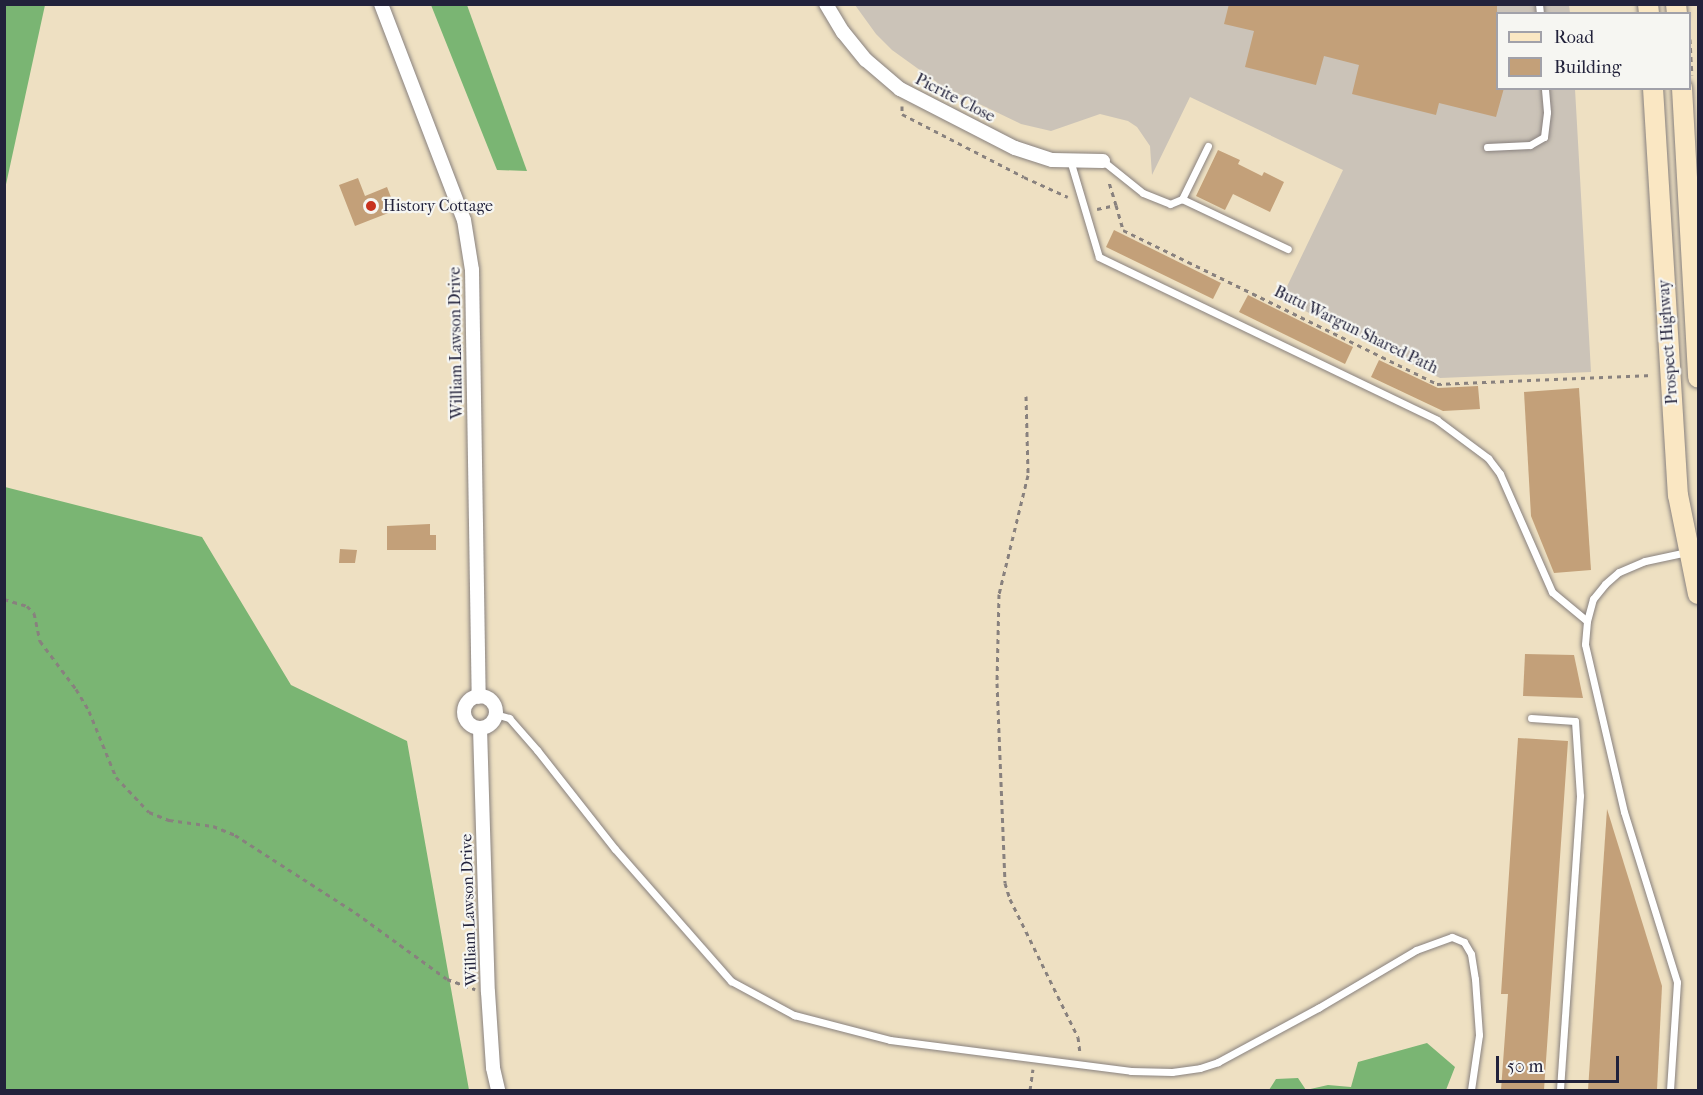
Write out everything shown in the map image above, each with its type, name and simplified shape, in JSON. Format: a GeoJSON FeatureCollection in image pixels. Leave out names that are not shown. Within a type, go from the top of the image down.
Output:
{"type":"FeatureCollection","features":[{"type":"Feature","properties":{"kind":"main road","name":"Prospect Highway"},"geometry":{"type":"LineString","coordinates":[[1653,90],[1678,495],[1698,594]]}},
{"type":"Feature","properties":{"kind":"main road","name":"Prospect Highway"},"geometry":{"type":"LineString","coordinates":[[1682,90],[1698,378]]}},
{"type":"Feature","properties":{"kind":"street","name":"William Lawson Drive"},"geometry":{"type":"LineString","coordinates":[[381,4],[464,220],[472,270],[479,697]]}},
{"type":"Feature","properties":{"kind":"street","name":"Picrite Close"},"geometry":{"type":"LineString","coordinates":[[826,4],[843,32],[866,60],[900,89],[1015,148],[1052,160],[1103,161]]}},
{"type":"Feature","properties":{"kind":"street"},"geometry":{"type":"LineString","coordinates":[[479,697],[493,704],[495,714],[489,725],[480,728],[470,725],[464,716],[469,701],[479,697]]}},
{"type":"Feature","properties":{"kind":"street","name":"William Lawson Drive"},"geometry":{"type":"LineString","coordinates":[[480,728],[488,992],[493,1068],[498,1090]]}},
{"type":"Feature","properties":{"kind":"lane"},"geometry":{"type":"LineString","coordinates":[[1487,147],[1530,145],[1544,137],[1547,112],[1545,90]]}},
{"type":"Feature","properties":{"kind":"lane"},"geometry":{"type":"LineString","coordinates":[[1103,161],[1143,193],[1170,204],[1182,199],[1208,146]]}},
{"type":"Feature","properties":{"kind":"lane"},"geometry":{"type":"LineString","coordinates":[[1070,160],[1099,257],[1437,420],[1488,458],[1500,474],[1552,592],[1587,621]]}},
{"type":"Feature","properties":{"kind":"lane"},"geometry":{"type":"LineString","coordinates":[[1182,199],[1288,249]]}},
{"type":"Feature","properties":{"kind":"lane"},"geometry":{"type":"LineString","coordinates":[[1670,1090],[1677,982],[1624,812],[1606,743],[1585,644],[1587,621],[1593,599],[1619,572],[1644,561],[1690,551]]}},
{"type":"Feature","properties":{"kind":"lane"},"geometry":{"type":"LineString","coordinates":[[495,714],[509,718],[615,849],[731,981],[794,1015],[890,1040],[1131,1071],[1172,1072],[1200,1068],[1226,1057],[1308,1014],[1416,950],[1452,937],[1464,942],[1471,954],[1475,979],[1479,1035],[1471,1090]]}},
{"type":"Feature","properties":{"kind":"lane"},"geometry":{"type":"LineString","coordinates":[[1531,718],[1575,721],[1580,796],[1560,1090]]}},
{"type":"Feature","properties":{"kind":"path","name":"Butu Wargun Shared Path"},"geometry":{"type":"LineString","coordinates":[[1116,205],[1123,230],[1437,384],[1655,375]]}},
{"type":"Feature","properties":{"kind":"path"},"geometry":{"type":"LineString","coordinates":[[1026,396],[1028,475],[999,594],[997,684],[1005,883],[1058,1001],[1078,1037],[1080,1051],[1078,1064]]}},
{"type":"Feature","properties":{"kind":"path"},"geometry":{"type":"LineString","coordinates":[[4,599],[27,606],[34,613],[40,641],[76,689],[116,777],[150,813],[169,820],[213,826],[234,835],[356,913],[447,979],[467,987]]}},
{"type":"Feature","properties":{"kind":"path"},"geometry":{"type":"LineString","coordinates":[[1030,1090],[1035,1058]]}},
{"type":"Feature","properties":{"kind":"shaded area"},"geometry":{"type":"Polygon","coordinates":[[[855,5],[1569,5],[1570,12],[1496,12],[1496,90],[1575,90],[1591,372],[1440,378],[1281,299],[1343,170],[1190,97],[1152,175],[1150,146],[1137,127],[1128,121],[1100,114],[1051,131],[1021,124],[942,86],[892,50],[876,34],[855,5]]]}},
{"type":"Feature","properties":{"kind":"green space"},"geometry":{"type":"Polygon","coordinates":[[[4,5],[45,5],[5,189],[4,5]]]}},
{"type":"Feature","properties":{"kind":"green space"},"geometry":{"type":"Polygon","coordinates":[[[431,5],[467,5],[527,171],[497,170],[431,5]]]}},
{"type":"Feature","properties":{"kind":"green space"},"geometry":{"type":"Polygon","coordinates":[[[5,487],[202,537],[291,685],[407,741],[469,1090],[5,1090],[5,487]]]}},
{"type":"Feature","properties":{"kind":"green space"},"geometry":{"type":"Polygon","coordinates":[[[1427,1043],[1455,1067],[1446,1090],[1306,1090],[1328,1085],[1351,1087],[1358,1062],[1427,1043]]]}},
{"type":"Feature","properties":{"kind":"green space"},"geometry":{"type":"Polygon","coordinates":[[[1298,1078],[1306,1090],[1269,1090],[1276,1079],[1298,1078]]]}},
{"type":"Feature","properties":{"kind":"building"},"geometry":{"type":"Polygon","coordinates":[[[1229,4],[1497,4],[1496,90],[1503,90],[1496,117],[1439,103],[1436,115],[1352,94],[1359,65],[1324,56],[1316,85],[1245,67],[1254,31],[1224,24],[1229,4]]]}},
{"type":"Feature","properties":{"kind":"building"},"geometry":{"type":"Polygon","coordinates":[[[1218,150],[1240,160],[1238,164],[1262,176],[1264,172],[1284,182],[1270,212],[1233,194],[1225,210],[1196,196],[1218,150]]]}},
{"type":"Feature","properties":{"kind":"building","name":"History Cottage"},"geometry":{"type":"Polygon","coordinates":[[[358,178],[365,196],[387,187],[396,210],[355,226],[339,185],[358,178]]]}},
{"type":"Feature","properties":{"kind":"building"},"geometry":{"type":"Polygon","coordinates":[[[1114,230],[1221,283],[1213,299],[1106,247],[1114,230]]]}},
{"type":"Feature","properties":{"kind":"building"},"geometry":{"type":"Polygon","coordinates":[[[1248,295],[1353,347],[1345,364],[1239,312],[1248,295]]]}},
{"type":"Feature","properties":{"kind":"building"},"geometry":{"type":"Polygon","coordinates":[[[1379,360],[1438,388],[1478,386],[1480,409],[1443,411],[1371,377],[1379,360]]]}},
{"type":"Feature","properties":{"kind":"building"},"geometry":{"type":"Polygon","coordinates":[[[1579,388],[1591,570],[1554,573],[1531,516],[1524,392],[1579,388]]]}},
{"type":"Feature","properties":{"kind":"building"},"geometry":{"type":"Polygon","coordinates":[[[430,524],[430,535],[436,535],[436,550],[387,550],[387,526],[430,524]]]}},
{"type":"Feature","properties":{"kind":"building"},"geometry":{"type":"Polygon","coordinates":[[[340,549],[357,550],[355,563],[339,563],[340,549]]]}},
{"type":"Feature","properties":{"kind":"building"},"geometry":{"type":"Polygon","coordinates":[[[1525,654],[1574,655],[1583,698],[1523,696],[1525,654]]]}},
{"type":"Feature","properties":{"kind":"building"},"geometry":{"type":"Polygon","coordinates":[[[1518,738],[1568,741],[1544,1090],[1501,1090],[1508,994],[1501,994],[1518,738]]]}},
{"type":"Feature","properties":{"kind":"building"},"geometry":{"type":"Polygon","coordinates":[[[1607,809],[1662,986],[1657,1090],[1588,1090],[1607,809]]]}},
{"type":"Feature","properties":{"kind":"place","name":"History Cottage"},"geometry":{"type":"Point","coordinates":[371,206]}}]}
